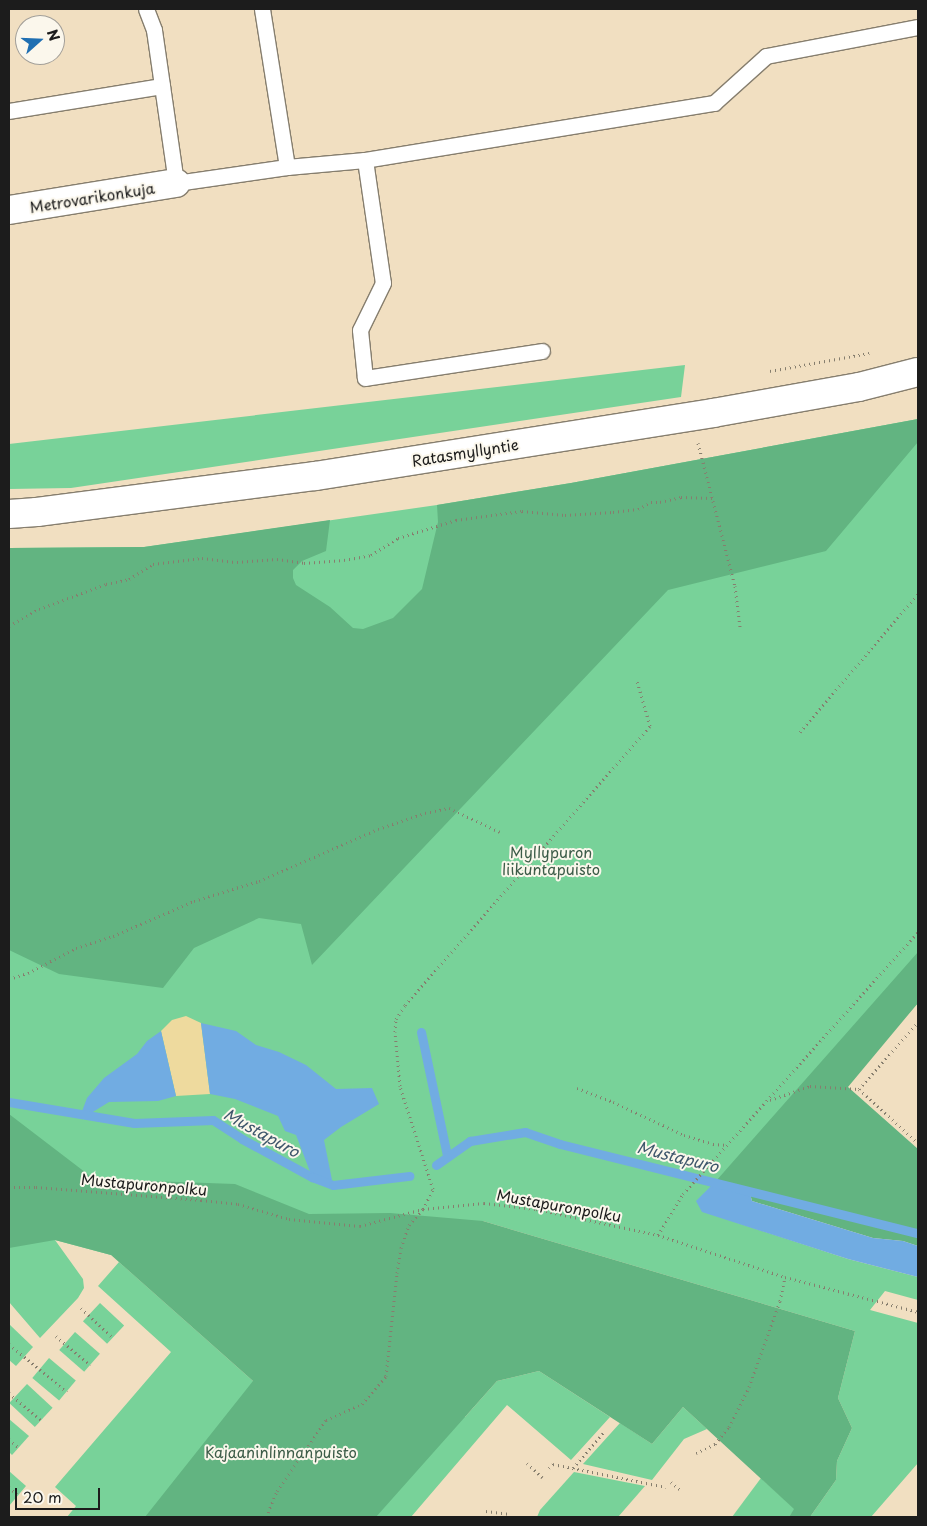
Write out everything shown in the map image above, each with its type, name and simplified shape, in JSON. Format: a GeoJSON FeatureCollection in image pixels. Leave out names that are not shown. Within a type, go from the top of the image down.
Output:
{"type":"FeatureCollection","features":[{"type":"Feature","properties":{"kind":"street","name":"Metrovarikonkuja"},"geometry":{"type":"LineString","coordinates":[[9,210],[176,183]]}},
{"type":"Feature","properties":{"kind":"street","name":"Ratasmyllyntie"},"geometry":{"type":"LineString","coordinates":[[9,514],[47,511],[384,465],[713,413],[859,387],[918,372]]}},
{"type":"Feature","properties":{"kind":"lane"},"geometry":{"type":"LineString","coordinates":[[146,9],[154,30],[176,183],[287,167],[365,160],[714,103],[766,56],[918,27]]}},
{"type":"Feature","properties":{"kind":"lane"},"geometry":{"type":"LineString","coordinates":[[262,9],[287,167]]}},
{"type":"Feature","properties":{"kind":"lane"},"geometry":{"type":"LineString","coordinates":[[9,111],[162,86]]}},
{"type":"Feature","properties":{"kind":"lane"},"geometry":{"type":"LineString","coordinates":[[365,160],[383,283],[360,330],[364,378],[542,351]]}},
{"type":"Feature","properties":{"kind":"path"},"geometry":{"type":"LineString","coordinates":[[770,371],[871,353]]}},
{"type":"Feature","properties":{"kind":"path"},"geometry":{"type":"LineString","coordinates":[[696,435],[735,586],[740,627]]}},
{"type":"Feature","properties":{"kind":"path"},"geometry":{"type":"LineString","coordinates":[[9,626],[39,609],[106,584],[129,579],[154,564],[202,558],[237,562],[277,558],[304,563],[344,560],[371,554],[398,538],[456,520],[522,511],[564,515],[606,513],[638,509],[651,502],[681,497],[712,498]]}},
{"type":"Feature","properties":{"kind":"path"},"geometry":{"type":"LineString","coordinates":[[800,732],[918,594]]}},
{"type":"Feature","properties":{"kind":"path"},"geometry":{"type":"LineString","coordinates":[[266,1517],[277,1491],[326,1420],[362,1404],[386,1376],[396,1273],[401,1248],[409,1225],[422,1209],[433,1189],[400,1086],[395,1032],[396,1019],[405,1004],[650,726],[637,682]]}},
{"type":"Feature","properties":{"kind":"path"},"geometry":{"type":"LineString","coordinates":[[9,979],[28,973],[76,948],[113,936],[194,901],[259,881],[378,830],[425,813],[449,808],[500,832]]}},
{"type":"Feature","properties":{"kind":"path"},"geometry":{"type":"LineString","coordinates":[[658,1235],[684,1194],[918,932]]}},
{"type":"Feature","properties":{"kind":"path"},"geometry":{"type":"LineString","coordinates":[[859,1089],[918,1022]]}},
{"type":"Feature","properties":{"kind":"path"},"geometry":{"type":"LineString","coordinates":[[768,1101],[810,1086],[859,1089],[918,1143]]}},
{"type":"Feature","properties":{"kind":"path"},"geometry":{"type":"LineString","coordinates":[[577,1088],[613,1102],[684,1135],[713,1144],[729,1145]]}},
{"type":"Feature","properties":{"kind":"path","name":"Mustapuronpolku"},"geometry":{"type":"LineString","coordinates":[[9,1186],[36,1186],[238,1204],[290,1219],[360,1226],[422,1209],[484,1203],[536,1209],[658,1235],[785,1277],[918,1312]]}},
{"type":"Feature","properties":{"kind":"path"},"geometry":{"type":"LineString","coordinates":[[696,1453],[715,1444],[729,1427],[749,1386],[780,1301],[785,1277]]}},
{"type":"Feature","properties":{"kind":"path"},"geometry":{"type":"LineString","coordinates":[[81,1308],[113,1338]]}},
{"type":"Feature","properties":{"kind":"path"},"geometry":{"type":"LineString","coordinates":[[56,1336],[90,1366]]}},
{"type":"Feature","properties":{"kind":"path"},"geometry":{"type":"LineString","coordinates":[[9,1344],[67,1392]]}},
{"type":"Feature","properties":{"kind":"path"},"geometry":{"type":"LineString","coordinates":[[9,1393],[42,1421]]}},
{"type":"Feature","properties":{"kind":"path"},"geometry":{"type":"LineString","coordinates":[[573,1468],[604,1432]]}},
{"type":"Feature","properties":{"kind":"path"},"geometry":{"type":"LineString","coordinates":[[9,1439],[19,1448]]}},
{"type":"Feature","properties":{"kind":"path"},"geometry":{"type":"LineString","coordinates":[[527,1463],[542,1477]]}},
{"type":"Feature","properties":{"kind":"path"},"geometry":{"type":"LineString","coordinates":[[549,1468],[553,1464],[666,1487]]}},
{"type":"Feature","properties":{"kind":"path"},"geometry":{"type":"LineString","coordinates":[[671,1482],[682,1491]]}},
{"type":"Feature","properties":{"kind":"path"},"geometry":{"type":"LineString","coordinates":[[9,1487],[18,1495]]}},
{"type":"Feature","properties":{"kind":"path"},"geometry":{"type":"LineString","coordinates":[[486,1511],[511,1514]]}},
{"type":"Feature","properties":{"kind":"green space"},"geometry":{"type":"Polygon","coordinates":[[[685,365],[681,397],[71,488],[9,489],[9,444],[685,365]]]}},
{"type":"Feature","properties":{"kind":"green space","name":"Myllypuron liikuntapuisto"},"geometry":{"type":"Polygon","coordinates":[[[918,419],[918,1003],[749,1190],[738,1223],[848,1259],[918,1277],[918,1300],[885,1291],[870,1310],[918,1323],[918,1463],[871,1517],[810,1517],[836,1480],[837,1461],[852,1428],[838,1398],[855,1331],[483,1221],[111,1255],[55,1240],[83,1279],[84,1288],[78,1298],[40,1338],[9,1302],[9,548],[144,547],[437,505],[571,483],[918,419]]]}},
{"type":"Feature","properties":{"kind":"green space"},"geometry":{"type":"Polygon","coordinates":[[[918,419],[918,442],[826,551],[668,590],[312,965],[301,924],[259,918],[194,948],[163,988],[59,974],[9,950],[9,548],[144,547],[330,520],[326,551],[302,561],[293,570],[293,578],[296,585],[330,607],[353,628],[363,629],[393,618],[422,589],[438,522],[437,505],[571,483],[918,419]]]}},
{"type":"Feature","properties":{"kind":"green space"},"geometry":{"type":"Polygon","coordinates":[[[918,952],[918,1003],[848,1087],[918,1149],[918,1246],[903,1241],[873,1238],[752,1201],[749,1190],[716,1181],[918,952]]]}},
{"type":"Feature","properties":{"kind":"green space","name":"Kajaaninlinnanpuisto"},"geometry":{"type":"Polygon","coordinates":[[[9,1114],[94,1179],[235,1184],[309,1214],[390,1213],[483,1221],[855,1331],[838,1398],[852,1428],[837,1461],[836,1480],[810,1517],[789,1517],[794,1509],[683,1407],[652,1444],[539,1371],[497,1381],[376,1517],[145,1517],[253,1381],[111,1255],[55,1240],[9,1248],[9,1114]]]}},
{"type":"Feature","properties":{"kind":"green space","name":"Kajaaninlinnanpuisto"},"geometry":{"type":"Polygon","coordinates":[[[119,1262],[253,1381],[465,1417],[497,1381],[539,1371],[610,1417],[571,1460],[507,1405],[411,1517],[67,1517],[76,1506],[55,1487],[171,1352],[98,1286],[119,1262]]]}},
{"type":"Feature","properties":{"kind":"green space"},"geometry":{"type":"Polygon","coordinates":[[[100,1303],[124,1326],[107,1344],[83,1321],[100,1303]]]}},
{"type":"Feature","properties":{"kind":"green space"},"geometry":{"type":"Polygon","coordinates":[[[9,1324],[33,1347],[16,1366],[9,1360],[9,1324]]]}},
{"type":"Feature","properties":{"kind":"green space"},"geometry":{"type":"Polygon","coordinates":[[[75,1332],[100,1354],[84,1372],[59,1350],[75,1332]]]}},
{"type":"Feature","properties":{"kind":"green space"},"geometry":{"type":"Polygon","coordinates":[[[49,1358],[76,1380],[59,1400],[32,1378],[49,1358]]]}},
{"type":"Feature","properties":{"kind":"green space"},"geometry":{"type":"Polygon","coordinates":[[[27,1384],[53,1408],[35,1427],[9,1403],[27,1384]]]}},
{"type":"Feature","properties":{"kind":"green space"},"geometry":{"type":"Polygon","coordinates":[[[683,1407],[707,1429],[684,1439],[652,1480],[583,1464],[620,1423],[652,1444],[683,1407]]]}},
{"type":"Feature","properties":{"kind":"green space"},"geometry":{"type":"Polygon","coordinates":[[[9,1419],[29,1436],[12,1455],[9,1452],[9,1419]]]}},
{"type":"Feature","properties":{"kind":"green space"},"geometry":{"type":"Polygon","coordinates":[[[9,1471],[26,1486],[9,1506],[9,1471]]]}},
{"type":"Feature","properties":{"kind":"green space"},"geometry":{"type":"Polygon","coordinates":[[[574,1472],[645,1486],[618,1517],[537,1517],[540,1510],[574,1472]]]}},
{"type":"Feature","properties":{"kind":"green space"},"geometry":{"type":"Polygon","coordinates":[[[761,1478],[795,1509],[789,1517],[732,1517],[761,1478]]]}},
{"type":"Feature","properties":{"kind":"sand"},"geometry":{"type":"Polygon","coordinates":[[[186,1016],[201,1023],[210,1094],[176,1096],[161,1031],[172,1020],[186,1016]]]}},
{"type":"Feature","properties":{"kind":"water"},"geometry":{"type":"Polygon","coordinates":[[[201,1023],[236,1031],[256,1045],[279,1052],[306,1065],[336,1089],[372,1088],[379,1104],[341,1127],[324,1140],[333,1185],[312,1177],[296,1135],[285,1131],[278,1116],[235,1099],[210,1094],[201,1023]]]}},
{"type":"Feature","properties":{"kind":"water"},"geometry":{"type":"Polygon","coordinates":[[[161,1031],[176,1096],[158,1101],[109,1102],[88,1115],[81,1114],[87,1098],[104,1078],[137,1054],[147,1041],[161,1031]]]}},
{"type":"Feature","properties":{"kind":"water"},"geometry":{"type":"Polygon","coordinates":[[[716,1181],[749,1190],[752,1201],[873,1238],[903,1241],[918,1246],[918,1277],[848,1259],[702,1212],[696,1201],[716,1181]]]}},
{"type":"Feature","properties":{"kind":"waterway"},"geometry":{"type":"LineString","coordinates":[[421,1032],[447,1155]]}},
{"type":"Feature","properties":{"kind":"waterway","name":"Mustapuro"},"geometry":{"type":"LineString","coordinates":[[9,1102],[134,1123],[213,1120],[242,1139],[312,1177],[333,1185],[409,1176]]}},
{"type":"Feature","properties":{"kind":"waterway","name":"Mustapuro"},"geometry":{"type":"LineString","coordinates":[[436,1165],[470,1141],[525,1132],[560,1144],[918,1233]]}}]}
